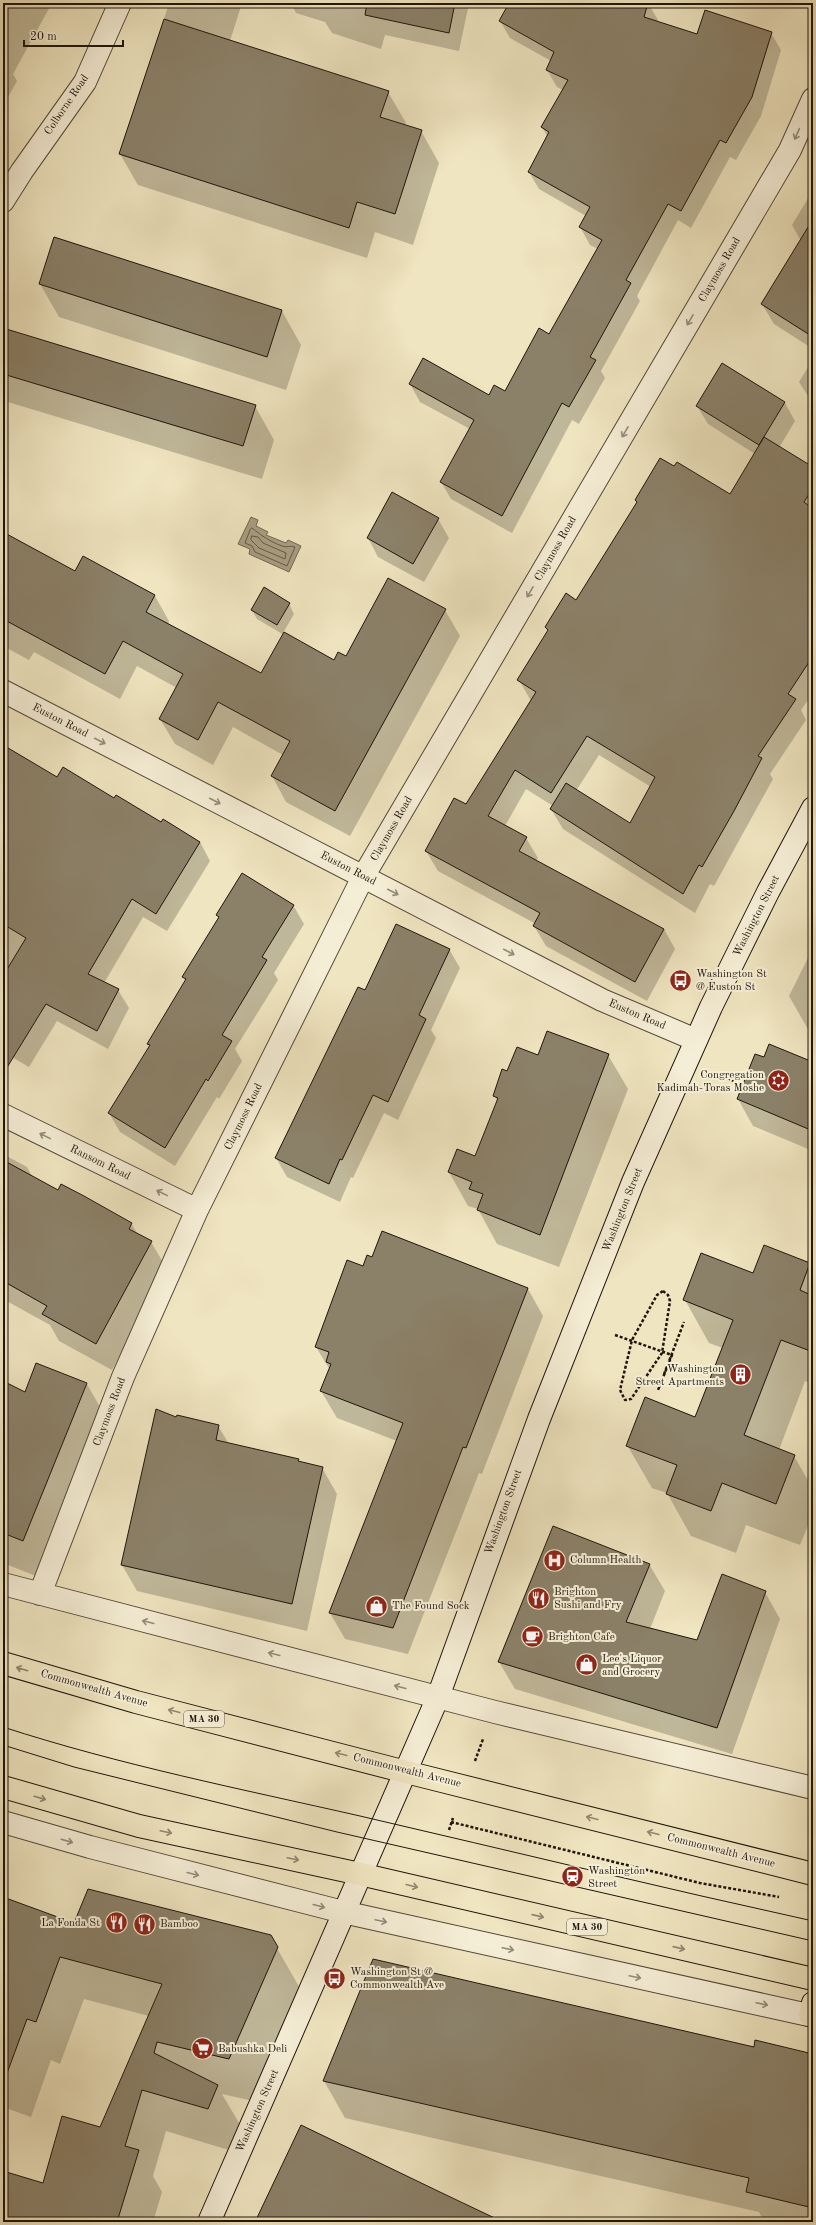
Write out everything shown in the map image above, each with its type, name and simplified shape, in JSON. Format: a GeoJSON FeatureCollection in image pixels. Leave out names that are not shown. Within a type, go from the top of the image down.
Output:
{"type":"FeatureCollection","features":[{"type":"Feature","properties":{"kind":"main road","name":"Commonwealth Avenue"},"geometry":{"type":"LineString","coordinates":[[3,1663],[136,1702],[406,1772],[813,1874]]}},
{"type":"Feature","properties":{"kind":"main road","name":"MA 30"},"geometry":{"type":"LineString","coordinates":[[3,1787],[139,1826],[360,1874],[813,1979]]}},
{"type":"Feature","properties":{"kind":"street","name":"Colborne Road"},"geometry":{"type":"LineString","coordinates":[[3,201],[85,82],[120,3]]}},
{"type":"Feature","properties":{"kind":"street","name":"Claymoss Road"},"geometry":{"type":"LineString","coordinates":[[40,1594],[123,1377],[197,1210],[363,877],[790,150],[813,99]]}},
{"type":"Feature","properties":{"kind":"street","name":"Euston Road"},"geometry":{"type":"LineString","coordinates":[[3,692],[602,1000],[696,1040]]}},
{"type":"Feature","properties":{"kind":"street","name":"Washington Street"},"geometry":{"type":"LineString","coordinates":[[209,2222],[438,1697],[539,1419],[633,1182],[696,1040],[768,892],[813,808]]}},
{"type":"Feature","properties":{"kind":"street","name":"Ransom Road"},"geometry":{"type":"LineString","coordinates":[[3,1115],[197,1210]]}},
{"type":"Feature","properties":{"kind":"street"},"geometry":{"type":"LineString","coordinates":[[3,1584],[438,1697],[813,1788]]}},
{"type":"Feature","properties":{"kind":"street"},"geometry":{"type":"LineString","coordinates":[[3,1822],[90,1847],[343,1912],[812,2011]]}},
{"type":"Feature","properties":{"kind":"path"},"geometry":{"type":"LineString","coordinates":[[719,1073],[740,1084]]}},
{"type":"Feature","properties":{"kind":"path"},"geometry":{"type":"LineString","coordinates":[[663,1291],[668,1294],[670,1301],[662,1353],[631,1399],[625,1400],[620,1390],[632,1340],[657,1295],[663,1291]]}},
{"type":"Feature","properties":{"kind":"path"},"geometry":{"type":"LineString","coordinates":[[658,1390],[684,1322]]}},
{"type":"Feature","properties":{"kind":"path"},"geometry":{"type":"LineString","coordinates":[[615,1335],[632,1340],[662,1353],[672,1355]]}},
{"type":"Feature","properties":{"kind":"path"},"geometry":{"type":"LineString","coordinates":[[474,1765],[484,1737]]}},
{"type":"Feature","properties":{"kind":"path"},"geometry":{"type":"LineString","coordinates":[[448,1830],[453,1818]]}},
{"type":"Feature","properties":{"kind":"path"},"geometry":{"type":"LineString","coordinates":[[451,1822],[700,1882],[783,1898]]}},
{"type":"Feature","properties":{"kind":"water"},"geometry":{"type":"Polygon","coordinates":[[[251,517],[258,520],[256,526],[268,532],[266,535],[286,543],[288,540],[301,546],[289,572],[249,554],[250,549],[238,544],[251,517]]]}},
{"type":"Feature","properties":{"kind":"building"},"geometry":{"type":"Polygon","coordinates":[[[367,3],[455,3],[449,33],[365,15],[367,3]]]}},
{"type":"Feature","properties":{"kind":"building"},"geometry":{"type":"Polygon","coordinates":[[[509,3],[648,3],[644,17],[697,34],[705,10],[772,32],[752,97],[726,143],[720,140],[681,211],[668,204],[626,280],[631,283],[590,357],[596,360],[569,407],[562,403],[502,516],[440,482],[474,420],[409,384],[423,358],[489,395],[494,385],[505,391],[539,328],[549,334],[602,240],[579,227],[590,207],[528,172],[549,132],[541,127],[568,80],[546,70],[554,52],[499,21],[509,3]]]}},
{"type":"Feature","properties":{"kind":"building"},"geometry":{"type":"Polygon","coordinates":[[[164,19],[389,91],[380,117],[422,130],[395,214],[357,202],[349,228],[119,154],[164,19]]]}},
{"type":"Feature","properties":{"kind":"building"},"geometry":{"type":"Polygon","coordinates":[[[813,219],[813,337],[761,304],[813,219]]]}},
{"type":"Feature","properties":{"kind":"building"},"geometry":{"type":"Polygon","coordinates":[[[54,237],[282,310],[267,357],[39,284],[54,237]]]}},
{"type":"Feature","properties":{"kind":"building"},"geometry":{"type":"Polygon","coordinates":[[[3,328],[256,405],[243,446],[3,374],[3,328]]]}},
{"type":"Feature","properties":{"kind":"building"},"geometry":{"type":"Polygon","coordinates":[[[722,363],[785,402],[759,445],[696,406],[722,363]]]}},
{"type":"Feature","properties":{"kind":"building"},"geometry":{"type":"Polygon","coordinates":[[[764,437],[813,467],[813,488],[804,502],[813,509],[813,656],[788,694],[796,699],[758,756],[762,758],[734,811],[702,867],[699,865],[683,894],[550,809],[566,783],[630,823],[655,777],[587,736],[551,793],[515,770],[488,816],[527,837],[519,851],[664,929],[635,982],[533,926],[540,913],[425,851],[454,798],[466,804],[536,692],[517,680],[548,630],[545,627],[566,593],[576,600],[637,502],[635,500],[660,458],[674,466],[677,462],[730,494],[764,437]]]}},
{"type":"Feature","properties":{"kind":"building"},"geometry":{"type":"Polygon","coordinates":[[[392,492],[439,518],[413,564],[367,538],[392,492]]]}},
{"type":"Feature","properties":{"kind":"building"},"geometry":{"type":"Polygon","coordinates":[[[3,532],[75,571],[83,556],[155,595],[146,612],[261,673],[284,632],[334,660],[338,652],[346,656],[388,578],[446,609],[335,811],[271,776],[290,741],[218,702],[198,740],[159,719],[183,674],[123,641],[105,674],[3,619],[3,532]]]}},
{"type":"Feature","properties":{"kind":"building"},"geometry":{"type":"Polygon","coordinates":[[[264,587],[290,603],[277,625],[251,610],[264,587]]]}},
{"type":"Feature","properties":{"kind":"building"},"geometry":{"type":"Polygon","coordinates":[[[3,745],[57,777],[63,767],[114,798],[116,795],[161,822],[163,819],[200,842],[156,914],[132,899],[88,974],[119,989],[97,1031],[46,1004],[3,1074],[3,976],[26,938],[3,924],[3,745]]]}},
{"type":"Feature","properties":{"kind":"building"},"geometry":{"type":"Polygon","coordinates":[[[242,873],[294,905],[262,957],[267,960],[222,1035],[232,1041],[208,1081],[206,1079],[165,1148],[108,1113],[150,1045],[147,1044],[186,979],[182,977],[219,917],[216,915],[242,873]]]}},
{"type":"Feature","properties":{"kind":"building"},"geometry":{"type":"Polygon","coordinates":[[[396,924],[450,949],[419,1015],[426,1019],[388,1102],[373,1095],[342,1160],[340,1159],[329,1184],[275,1158],[358,987],[365,990],[396,924]]]}},
{"type":"Feature","properties":{"kind":"building"},"geometry":{"type":"Polygon","coordinates":[[[547,1031],[609,1054],[540,1235],[477,1210],[483,1194],[469,1189],[472,1182],[448,1172],[457,1149],[475,1156],[498,1098],[493,1096],[502,1069],[507,1071],[517,1047],[538,1055],[547,1031]]]}},
{"type":"Feature","properties":{"kind":"building","name":"Congregation Kadimah-Toras Moshe"},"geometry":{"type":"Polygon","coordinates":[[[769,1044],[813,1062],[813,1131],[737,1099],[755,1054],[764,1057],[769,1044]]]}},
{"type":"Feature","properties":{"kind":"building"},"geometry":{"type":"Polygon","coordinates":[[[3,1160],[58,1190],[61,1184],[84,1196],[132,1223],[129,1229],[152,1241],[96,1344],[42,1314],[47,1306],[3,1281],[3,1160]]]}},
{"type":"Feature","properties":{"kind":"building"},"geometry":{"type":"Polygon","coordinates":[[[382,1231],[528,1288],[466,1448],[463,1447],[393,1628],[329,1613],[403,1423],[320,1391],[331,1364],[326,1362],[329,1352],[315,1347],[347,1260],[363,1266],[367,1255],[372,1257],[382,1231]]]}},
{"type":"Feature","properties":{"kind":"building","name":"Washington Street Apartments"},"geometry":{"type":"Polygon","coordinates":[[[764,1245],[810,1263],[800,1290],[813,1296],[813,1352],[781,1340],[744,1435],[795,1455],[776,1504],[722,1483],[711,1511],[666,1494],[677,1465],[626,1446],[645,1397],[695,1417],[733,1320],[683,1300],[701,1253],[753,1273],[764,1245]]]}},
{"type":"Feature","properties":{"kind":"building"},"geometry":{"type":"Polygon","coordinates":[[[36,1363],[87,1383],[23,1541],[3,1533],[3,1381],[25,1392],[36,1363]]]}},
{"type":"Feature","properties":{"kind":"building"},"geometry":{"type":"Polygon","coordinates":[[[156,1409],[176,1417],[177,1415],[219,1425],[216,1440],[299,1459],[298,1461],[323,1467],[292,1604],[121,1565],[156,1409]]]}},
{"type":"Feature","properties":{"kind":"building"},"geometry":{"type":"Polygon","coordinates":[[[553,1526],[650,1564],[626,1622],[697,1640],[722,1574],[766,1591],[717,1728],[498,1662],[553,1526]]]}},
{"type":"Feature","properties":{"kind":"building"},"geometry":{"type":"Polygon","coordinates":[[[88,1889],[271,1935],[278,1947],[229,2059],[157,2042],[154,2053],[218,2085],[208,2109],[142,2090],[125,2146],[139,2150],[117,2222],[3,2222],[3,2171],[43,2183],[62,2116],[100,2127],[162,1984],[60,1957],[36,2022],[27,2019],[6,2076],[3,2075],[3,1897],[74,1923],[88,1889]]]}},
{"type":"Feature","properties":{"kind":"building"},"geometry":{"type":"Polygon","coordinates":[[[373,1959],[754,2047],[755,2040],[813,2054],[813,2208],[746,2192],[749,2178],[323,2081],[373,1959]]]}},
{"type":"Feature","properties":{"kind":"building"},"geometry":{"type":"Polygon","coordinates":[[[301,2125],[442,2193],[503,2222],[255,2222],[301,2125]]]}},
{"type":"Feature","properties":{"kind":"tram line"},"geometry":{"type":"LineString","coordinates":[[3,1727],[47,1741],[181,1776],[813,1921]]}},
{"type":"Feature","properties":{"kind":"tram line"},"geometry":{"type":"LineString","coordinates":[[3,1745],[74,1767],[337,1832],[813,1941]]}},
{"type":"Feature","properties":{"kind":"place","name":"Washington St @ Euston St"},"geometry":{"type":"Point","coordinates":[680,980]}},
{"type":"Feature","properties":{"kind":"place","name":"Congregation Kadimah-Toras Moshe"},"geometry":{"type":"Point","coordinates":[779,1081]}},
{"type":"Feature","properties":{"kind":"place","name":"Washington Street Apartments"},"geometry":{"type":"Point","coordinates":[740,1375]}},
{"type":"Feature","properties":{"kind":"place","name":"Column Health"},"geometry":{"type":"Point","coordinates":[555,1560]}},
{"type":"Feature","properties":{"kind":"place","name":"Brighton Sushi and Fry"},"geometry":{"type":"Point","coordinates":[539,1598]}},
{"type":"Feature","properties":{"kind":"place","name":"The Found Sock"},"geometry":{"type":"Point","coordinates":[377,1606]}},
{"type":"Feature","properties":{"kind":"place","name":"Brighton Cafe"},"geometry":{"type":"Point","coordinates":[533,1637]}},
{"type":"Feature","properties":{"kind":"place","name":"Lee's Liquor and Grocery"},"geometry":{"type":"Point","coordinates":[587,1665]}},
{"type":"Feature","properties":{"kind":"place","name":"Washington Street"},"geometry":{"type":"Point","coordinates":[573,1877]}},
{"type":"Feature","properties":{"kind":"place","name":"La Fonda St"},"geometry":{"type":"Point","coordinates":[116,1923]}},
{"type":"Feature","properties":{"kind":"place","name":"Bamboo"},"geometry":{"type":"Point","coordinates":[144,1924]}},
{"type":"Feature","properties":{"kind":"place","name":"Washington St @ Commonwealth Ave"},"geometry":{"type":"Point","coordinates":[335,1978]}},
{"type":"Feature","properties":{"kind":"place","name":"Babushka Deli"},"geometry":{"type":"Point","coordinates":[202,2049]}}]}
